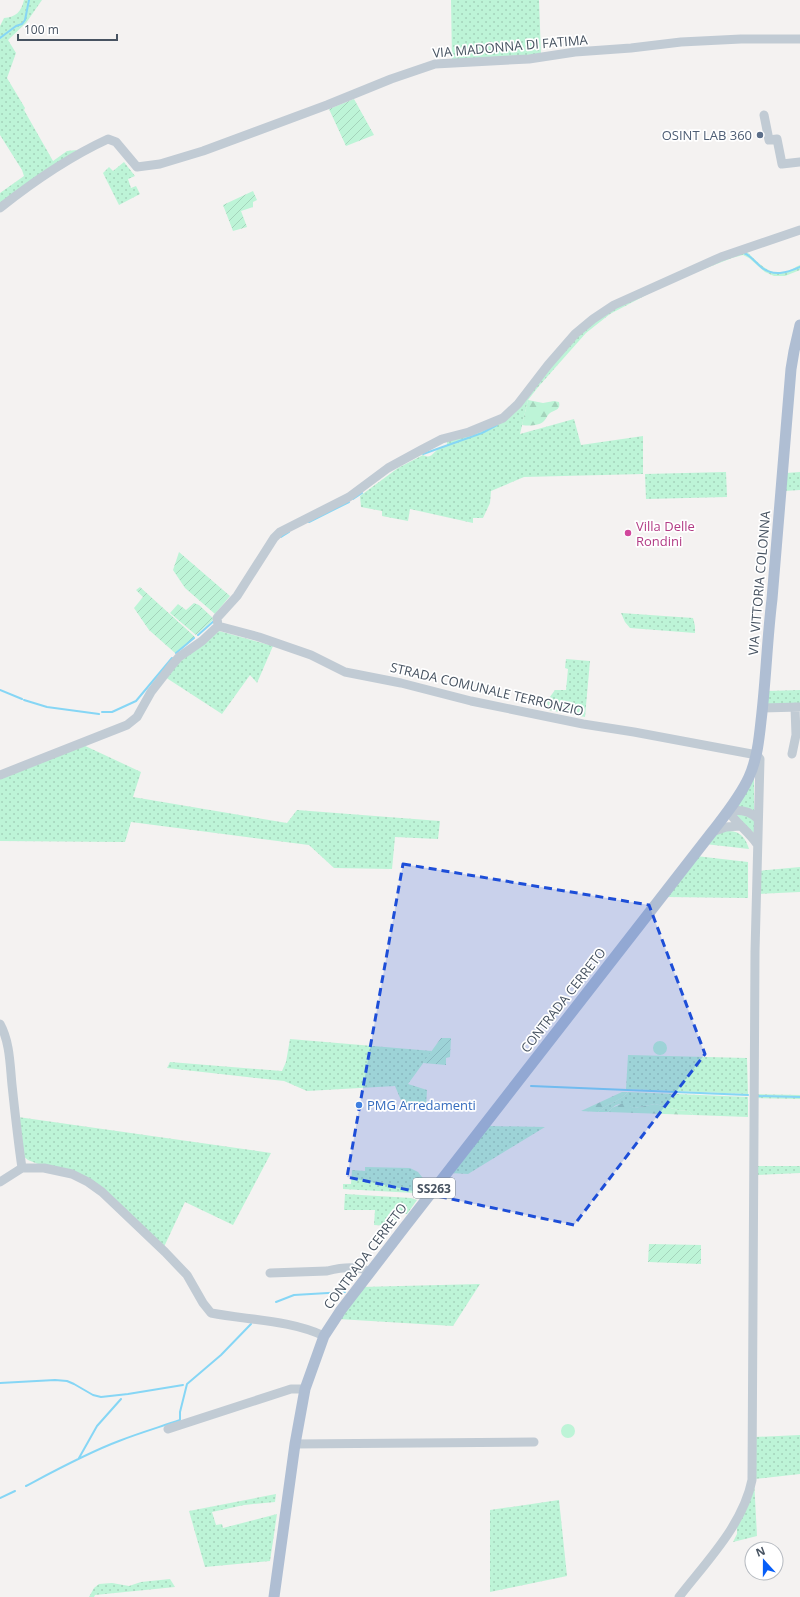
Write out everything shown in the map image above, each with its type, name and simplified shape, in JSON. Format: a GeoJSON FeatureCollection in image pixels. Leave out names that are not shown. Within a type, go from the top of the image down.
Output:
{"type":"FeatureCollection","features":[{"type":"Feature","properties":{"kind":"main road","name":"VIA VITTORIA COLONNA"},"geometry":{"type":"LineString","coordinates":[[712,832],[742,790],[749,777],[757,755],[791,369],[800,325]]}},
{"type":"Feature","properties":{"kind":"main road","name":"CONTRADA CERRETO"},"geometry":{"type":"LineString","coordinates":[[274,1597],[295,1444],[305,1389],[324,1336],[341,1310],[370,1272],[712,832]]}},
{"type":"Feature","properties":{"kind":"street","name":"VIA MADONNA DI FATIMA"},"geometry":{"type":"LineString","coordinates":[[0,208],[26,188],[73,156],[108,139],[116,142],[136,167],[160,164],[203,151],[327,105],[391,79],[435,64],[529,59],[575,52],[632,48],[681,42],[800,38]]}},
{"type":"Feature","properties":{"kind":"street"},"geometry":{"type":"LineString","coordinates":[[764,115],[769,140],[776,139],[782,164],[800,162]]}},
{"type":"Feature","properties":{"kind":"street"},"geometry":{"type":"LineString","coordinates":[[0,775],[127,725],[136,717],[151,692],[179,657],[202,641],[218,626],[216,618],[237,596],[274,538],[280,532],[349,497],[388,468],[442,439],[469,432],[503,418],[518,404],[548,365],[575,334],[593,319],[614,305],[721,257],[800,230]]}},
{"type":"Feature","properties":{"kind":"street","name":"STRADA COMUNALE TERRONZIO"},"geometry":{"type":"LineString","coordinates":[[218,626],[311,655],[346,672],[401,683],[471,701],[583,724],[757,755]]}},
{"type":"Feature","properties":{"kind":"street"},"geometry":{"type":"LineString","coordinates":[[762,708],[798,707],[796,735],[792,754]]}},
{"type":"Feature","properties":{"kind":"street"},"geometry":{"type":"LineString","coordinates":[[679,1597],[720,1544],[739,1516],[749,1496],[752,1480],[757,844],[760,759],[757,755]]}},
{"type":"Feature","properties":{"kind":"street"},"geometry":{"type":"LineString","coordinates":[[728,811],[746,811],[758,819]]}},
{"type":"Feature","properties":{"kind":"street"},"geometry":{"type":"LineString","coordinates":[[728,811],[740,826],[751,835],[757,844]]}},
{"type":"Feature","properties":{"kind":"street"},"geometry":{"type":"LineString","coordinates":[[712,832],[723,828],[740,826]]}},
{"type":"Feature","properties":{"kind":"street"},"geometry":{"type":"LineString","coordinates":[[0,1024],[6,1039],[11,1067],[22,1168]]}},
{"type":"Feature","properties":{"kind":"street"},"geometry":{"type":"LineString","coordinates":[[0,1182],[22,1168],[44,1168],[72,1174],[88,1182],[102,1192],[165,1252],[187,1275],[203,1303],[211,1313],[293,1326],[310,1330],[324,1336]]}},
{"type":"Feature","properties":{"kind":"street"},"geometry":{"type":"LineString","coordinates":[[270,1273],[363,1268],[370,1272]]}},
{"type":"Feature","properties":{"kind":"street"},"geometry":{"type":"LineString","coordinates":[[168,1429],[291,1389],[305,1389]]}},
{"type":"Feature","properties":{"kind":"street"},"geometry":{"type":"LineString","coordinates":[[295,1444],[534,1442]]}},
{"type":"Feature","properties":{"kind":"highlighted area"},"geometry":{"type":"Polygon","coordinates":[[[403,864],[649,905],[705,1054],[574,1225],[347,1177],[403,864]]]}},
{"type":"Feature","properties":{"kind":"green space"},"geometry":{"type":"Polygon","coordinates":[[[24,0],[42,0],[26,23],[8,40],[16,53],[7,78],[25,108],[24,110],[53,161],[67,151],[77,150],[0,205],[0,193],[24,176],[22,170],[0,135],[0,26],[4,18],[15,15],[20,11],[24,0]]]}},
{"type":"Feature","properties":{"kind":"green space"},"geometry":{"type":"Polygon","coordinates":[[[451,0],[539,0],[541,54],[452,60],[451,0]]]}},
{"type":"Feature","properties":{"kind":"green space"},"geometry":{"type":"Polygon","coordinates":[[[354,99],[374,135],[346,146],[329,109],[354,99]]]}},
{"type":"Feature","properties":{"kind":"green space"},"geometry":{"type":"Polygon","coordinates":[[[124,162],[135,176],[128,179],[131,188],[136,186],[140,194],[119,205],[103,173],[109,167],[113,171],[124,162]]]}},
{"type":"Feature","properties":{"kind":"green space"},"geometry":{"type":"Polygon","coordinates":[[[253,191],[257,200],[253,202],[253,207],[241,211],[247,227],[233,231],[223,205],[253,191]]]}},
{"type":"Feature","properties":{"kind":"green space"},"geometry":{"type":"Polygon","coordinates":[[[745,250],[763,267],[774,272],[779,273],[789,271],[800,265],[800,270],[785,276],[774,276],[765,272],[749,258],[743,255],[685,277],[745,250]]]}},
{"type":"Feature","properties":{"kind":"green space"},"geometry":{"type":"Polygon","coordinates":[[[663,286],[610,314],[586,333],[528,400],[520,434],[574,419],[581,445],[643,436],[643,474],[524,477],[491,491],[490,503],[483,518],[473,518],[473,523],[410,509],[408,521],[382,516],[382,511],[361,507],[360,496],[398,468],[423,455],[431,456],[438,449],[447,446],[447,441],[502,419],[581,331],[609,310],[663,286]]]}},
{"type":"Feature","properties":{"kind":"green space"},"geometry":{"type":"Polygon","coordinates":[[[528,400],[543,403],[554,401],[559,402],[559,407],[549,414],[544,421],[537,425],[522,425],[528,400]]]}},
{"type":"Feature","properties":{"kind":"green space"},"geometry":{"type":"Polygon","coordinates":[[[726,472],[727,497],[646,499],[645,474],[726,472]]]}},
{"type":"Feature","properties":{"kind":"green space"},"geometry":{"type":"Polygon","coordinates":[[[800,472],[800,490],[784,491],[786,473],[800,472]]]}},
{"type":"Feature","properties":{"kind":"green space"},"geometry":{"type":"Polygon","coordinates":[[[179,552],[230,596],[215,614],[185,588],[173,570],[179,552]]]}},
{"type":"Feature","properties":{"kind":"green space"},"geometry":{"type":"Polygon","coordinates":[[[140,587],[195,637],[175,653],[149,630],[134,608],[143,597],[136,590],[140,587]]]}},
{"type":"Feature","properties":{"kind":"green space"},"geometry":{"type":"Polygon","coordinates":[[[194,603],[199,605],[214,619],[196,635],[170,613],[178,604],[186,610],[194,603]]]}},
{"type":"Feature","properties":{"kind":"green space"},"geometry":{"type":"Polygon","coordinates":[[[621,613],[693,618],[695,633],[630,628],[625,622],[621,613]]]}},
{"type":"Feature","properties":{"kind":"green space"},"geometry":{"type":"Polygon","coordinates":[[[219,631],[273,646],[257,683],[250,675],[222,714],[165,677],[171,669],[219,631]]]}},
{"type":"Feature","properties":{"kind":"green space"},"geometry":{"type":"Polygon","coordinates":[[[566,659],[590,661],[585,717],[549,710],[547,701],[555,690],[566,690],[568,669],[565,668],[566,659]]]}},
{"type":"Feature","properties":{"kind":"green space"},"geometry":{"type":"Polygon","coordinates":[[[800,690],[800,705],[766,705],[767,691],[800,690]]]}},
{"type":"Feature","properties":{"kind":"green space"},"geometry":{"type":"Polygon","coordinates":[[[81,744],[141,772],[133,797],[287,823],[297,810],[440,821],[438,839],[395,837],[392,869],[334,868],[309,845],[131,822],[125,842],[0,841],[0,777],[81,744]]]}},
{"type":"Feature","properties":{"kind":"green space"},"geometry":{"type":"Polygon","coordinates":[[[754,776],[754,812],[736,808],[754,776]]]}},
{"type":"Feature","properties":{"kind":"green space"},"geometry":{"type":"Polygon","coordinates":[[[735,813],[746,814],[755,822],[755,834],[741,822],[735,813]]]}},
{"type":"Feature","properties":{"kind":"green space"},"geometry":{"type":"Polygon","coordinates":[[[720,831],[738,833],[747,843],[749,849],[705,844],[720,831]]]}},
{"type":"Feature","properties":{"kind":"green space"},"geometry":{"type":"Polygon","coordinates":[[[696,856],[748,862],[748,898],[666,897],[696,856]]]}},
{"type":"Feature","properties":{"kind":"green space"},"geometry":{"type":"Polygon","coordinates":[[[800,867],[800,892],[757,894],[758,871],[800,867]]]}},
{"type":"Feature","properties":{"kind":"green space"},"geometry":{"type":"Polygon","coordinates":[[[441,1038],[451,1038],[450,1057],[446,1058],[446,1065],[423,1063],[441,1038]]]}},
{"type":"Feature","properties":{"kind":"green space"},"geometry":{"type":"Polygon","coordinates":[[[290,1039],[432,1051],[408,1084],[427,1090],[426,1106],[403,1105],[395,1086],[307,1091],[284,1081],[167,1068],[170,1062],[282,1071],[286,1062],[290,1039]]]}},
{"type":"Feature","properties":{"kind":"green space"},"geometry":{"type":"Polygon","coordinates":[[[660,1041],[665,1043],[667,1048],[665,1053],[660,1055],[655,1053],[653,1048],[655,1043],[660,1041]]]}},
{"type":"Feature","properties":{"kind":"green space"},"geometry":{"type":"Polygon","coordinates":[[[628,1055],[747,1058],[748,1094],[626,1089],[628,1055]]]}},
{"type":"Feature","properties":{"kind":"green space"},"geometry":{"type":"Polygon","coordinates":[[[622,1092],[628,1092],[598,1112],[581,1111],[622,1092]]]}},
{"type":"Feature","properties":{"kind":"green space"},"geometry":{"type":"Polygon","coordinates":[[[628,1092],[748,1097],[748,1117],[693,1115],[689,1111],[678,1110],[655,1104],[634,1108],[620,1104],[608,1112],[598,1112],[628,1092]]]}},
{"type":"Feature","properties":{"kind":"green space"},"geometry":{"type":"Polygon","coordinates":[[[756,1094],[800,1095],[800,1099],[756,1098],[756,1094]]]}},
{"type":"Feature","properties":{"kind":"green space"},"geometry":{"type":"Polygon","coordinates":[[[623,1103],[634,1108],[655,1104],[678,1110],[689,1111],[693,1115],[608,1112],[612,1108],[623,1103]]]}},
{"type":"Feature","properties":{"kind":"green space"},"geometry":{"type":"Polygon","coordinates":[[[18,1117],[271,1153],[233,1225],[185,1202],[163,1249],[100,1189],[28,1160],[23,1156],[18,1117]]]}},
{"type":"Feature","properties":{"kind":"green space"},"geometry":{"type":"Polygon","coordinates":[[[488,1126],[545,1127],[468,1174],[450,1173],[488,1126]]]}},
{"type":"Feature","properties":{"kind":"green space"},"geometry":{"type":"Polygon","coordinates":[[[756,1166],[800,1166],[800,1173],[756,1175],[756,1166]]]}},
{"type":"Feature","properties":{"kind":"green space"},"geometry":{"type":"Polygon","coordinates":[[[365,1167],[410,1168],[418,1172],[426,1182],[417,1192],[415,1191],[414,1193],[343,1189],[343,1184],[351,1184],[352,1170],[365,1171],[365,1167]]]}},
{"type":"Feature","properties":{"kind":"green space"},"geometry":{"type":"Polygon","coordinates":[[[345,1194],[411,1198],[417,1200],[407,1214],[401,1213],[392,1226],[374,1225],[375,1210],[344,1210],[345,1194]]]}},
{"type":"Feature","properties":{"kind":"green space"},"geometry":{"type":"Polygon","coordinates":[[[649,1244],[701,1245],[701,1264],[648,1262],[649,1244]]]}},
{"type":"Feature","properties":{"kind":"green space"},"geometry":{"type":"Polygon","coordinates":[[[480,1284],[453,1326],[338,1319],[361,1287],[480,1284]]]}},
{"type":"Feature","properties":{"kind":"green space"},"geometry":{"type":"Polygon","coordinates":[[[565,1424],[571,1424],[575,1428],[575,1434],[571,1438],[565,1438],[561,1434],[561,1428],[565,1424]]]}},
{"type":"Feature","properties":{"kind":"green space"},"geometry":{"type":"Polygon","coordinates":[[[800,1435],[800,1474],[754,1479],[757,1536],[733,1542],[737,1534],[737,1524],[747,1508],[755,1437],[800,1435]]]}},
{"type":"Feature","properties":{"kind":"green space"},"geometry":{"type":"Polygon","coordinates":[[[276,1494],[275,1502],[244,1505],[212,1512],[216,1525],[222,1524],[223,1528],[277,1514],[270,1561],[205,1567],[189,1511],[276,1494]]]}},
{"type":"Feature","properties":{"kind":"green space"},"geometry":{"type":"Polygon","coordinates":[[[559,1500],[567,1576],[490,1592],[490,1510],[559,1500]]]}},
{"type":"Feature","properties":{"kind":"green space"},"geometry":{"type":"Polygon","coordinates":[[[170,1579],[175,1587],[95,1595],[94,1597],[89,1597],[94,1588],[99,1584],[112,1583],[129,1586],[141,1582],[170,1579]]]}},
{"type":"Feature","properties":{"kind":"waterway"},"geometry":{"type":"LineString","coordinates":[[0,38],[16,26],[22,24],[25,20],[29,0]]}},
{"type":"Feature","properties":{"kind":"waterway"},"geometry":{"type":"LineString","coordinates":[[744,253],[751,257],[761,267],[770,272],[780,273],[800,267]]}},
{"type":"Feature","properties":{"kind":"waterway"},"geometry":{"type":"LineString","coordinates":[[423,454],[482,433],[497,425]]}},
{"type":"Feature","properties":{"kind":"waterway"},"geometry":{"type":"LineString","coordinates":[[353,499],[362,493]]}},
{"type":"Feature","properties":{"kind":"waterway"},"geometry":{"type":"LineString","coordinates":[[309,522],[349,502]]}},
{"type":"Feature","properties":{"kind":"waterway"},"geometry":{"type":"LineString","coordinates":[[281,537],[289,532]]}},
{"type":"Feature","properties":{"kind":"waterway"},"geometry":{"type":"LineString","coordinates":[[198,635],[215,620]]}},
{"type":"Feature","properties":{"kind":"waterway"},"geometry":{"type":"LineString","coordinates":[[176,653],[194,638]]}},
{"type":"Feature","properties":{"kind":"waterway"},"geometry":{"type":"LineString","coordinates":[[102,712],[112,712],[136,701],[172,658]]}},
{"type":"Feature","properties":{"kind":"waterway"},"geometry":{"type":"LineString","coordinates":[[0,690],[22,699]]}},
{"type":"Feature","properties":{"kind":"waterway"},"geometry":{"type":"LineString","coordinates":[[24,700],[47,707],[99,714]]}},
{"type":"Feature","properties":{"kind":"waterway"},"geometry":{"type":"LineString","coordinates":[[531,1086],[748,1095]]}},
{"type":"Feature","properties":{"kind":"waterway"},"geometry":{"type":"LineString","coordinates":[[757,1096],[800,1097]]}},
{"type":"Feature","properties":{"kind":"waterway"},"geometry":{"type":"LineString","coordinates":[[276,1302],[294,1295],[345,1292]]}},
{"type":"Feature","properties":{"kind":"waterway"},"geometry":{"type":"LineString","coordinates":[[26,1486],[95,1451],[134,1435],[180,1420],[180,1412],[187,1384],[221,1355],[251,1324]]}},
{"type":"Feature","properties":{"kind":"waterway"},"geometry":{"type":"LineString","coordinates":[[0,1383],[55,1380],[67,1381],[93,1395],[101,1397],[183,1385]]}},
{"type":"Feature","properties":{"kind":"waterway"},"geometry":{"type":"LineString","coordinates":[[79,1458],[97,1426],[121,1399]]}},
{"type":"Feature","properties":{"kind":"waterway"},"geometry":{"type":"LineString","coordinates":[[0,1498],[15,1491]]}},
{"type":"Feature","properties":{"kind":"place","name":"OSINT LAB 360"},"geometry":{"type":"Point","coordinates":[760,135]}},
{"type":"Feature","properties":{"kind":"place","name":"Villa Delle Rondini"},"geometry":{"type":"Point","coordinates":[628,533]}},
{"type":"Feature","properties":{"kind":"place","name":"PMG Arredamenti"},"geometry":{"type":"Point","coordinates":[359,1105]}}]}
